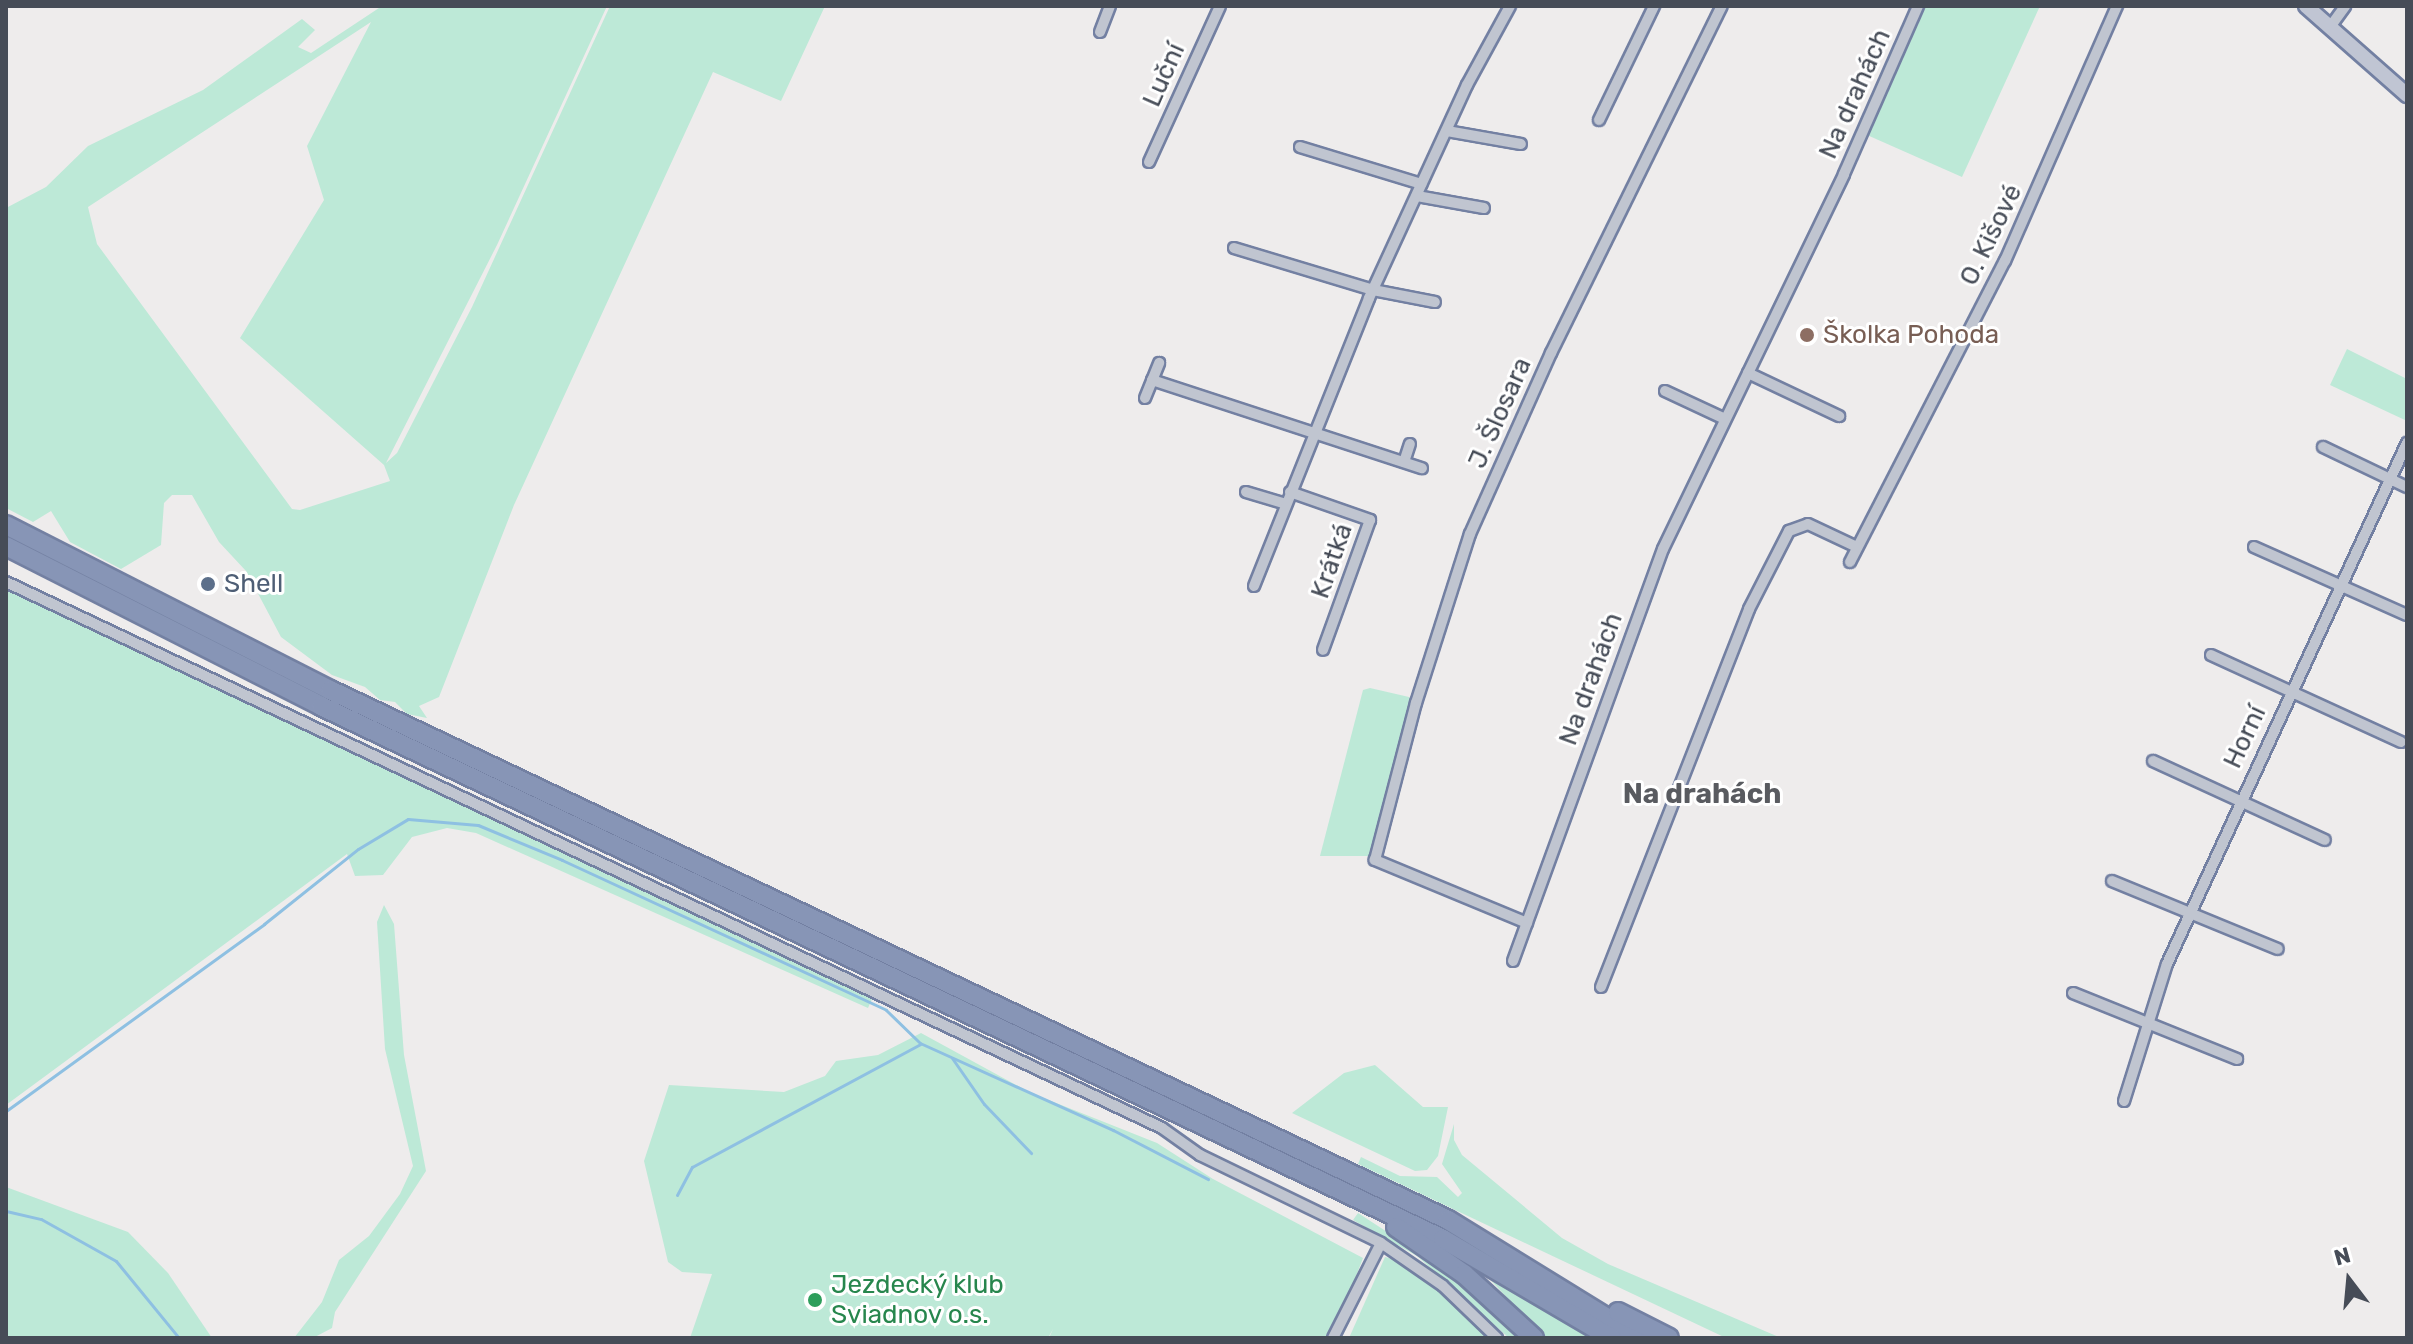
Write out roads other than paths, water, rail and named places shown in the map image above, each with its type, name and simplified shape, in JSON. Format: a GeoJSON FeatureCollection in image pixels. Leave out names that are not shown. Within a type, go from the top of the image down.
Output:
{"type":"FeatureCollection","features":[{"type":"Feature","properties":{"kind":"highway"},"geometry":{"type":"LineString","coordinates":[[6,525],[330,690],[1448,1220],[1541,1273],[1669,1338]]}},
{"type":"Feature","properties":{"kind":"highway"},"geometry":{"type":"LineString","coordinates":[[6,546],[279,686],[1456,1246],[1612,1338]]}},
{"type":"Feature","properties":{"kind":"highway"},"geometry":{"type":"LineString","coordinates":[[1297,1169],[1425,1245],[1534,1338]]}},
{"type":"Feature","properties":{"kind":"highway"},"geometry":{"type":"LineString","coordinates":[[1541,1273],[1640,1338]]}},
{"type":"Feature","properties":{"kind":"street"},"geometry":{"type":"LineString","coordinates":[[1100,32],[1110,6]]}},
{"type":"Feature","properties":{"kind":"street","name":"Luční"},"geometry":{"type":"LineString","coordinates":[[1149,162],[1220,6]]}},
{"type":"Feature","properties":{"kind":"street"},"geometry":{"type":"LineString","coordinates":[[1254,586],[1373,290],[1447,131],[1510,6]]}},
{"type":"Feature","properties":{"kind":"street"},"geometry":{"type":"LineString","coordinates":[[1599,120],[1654,6]]}},
{"type":"Feature","properties":{"kind":"street","name":"J. Šlosara"},"geometry":{"type":"LineString","coordinates":[[1527,923],[1375,860],[1416,703],[1470,534],[1551,353],[1722,6]]}},
{"type":"Feature","properties":{"kind":"street","name":"Na drahách"},"geometry":{"type":"LineString","coordinates":[[1513,961],[1663,549],[1918,6]]}},
{"type":"Feature","properties":{"kind":"street","name":"O. Kišové"},"geometry":{"type":"LineString","coordinates":[[1850,562],[2011,248],[2117,6]]}},
{"type":"Feature","properties":{"kind":"street"},"geometry":{"type":"LineString","coordinates":[[2306,6],[2407,95]]}},
{"type":"Feature","properties":{"kind":"street"},"geometry":{"type":"LineString","coordinates":[[2330,27],[2345,6]]}},
{"type":"Feature","properties":{"kind":"street"},"geometry":{"type":"LineString","coordinates":[[1447,131],[1521,144]]}},
{"type":"Feature","properties":{"kind":"street"},"geometry":{"type":"LineString","coordinates":[[1300,147],[1422,184]]}},
{"type":"Feature","properties":{"kind":"street"},"geometry":{"type":"LineString","coordinates":[[1417,196],[1484,208]]}},
{"type":"Feature","properties":{"kind":"street"},"geometry":{"type":"LineString","coordinates":[[1234,248],[1373,290],[1435,302]]}},
{"type":"Feature","properties":{"kind":"street"},"geometry":{"type":"LineString","coordinates":[[1145,398],[1159,363]]}},
{"type":"Feature","properties":{"kind":"street"},"geometry":{"type":"LineString","coordinates":[[1748,373],[1839,416]]}},
{"type":"Feature","properties":{"kind":"street"},"geometry":{"type":"LineString","coordinates":[[1152,380],[1422,468]]}},
{"type":"Feature","properties":{"kind":"street"},"geometry":{"type":"LineString","coordinates":[[1665,391],[1725,419]]}},
{"type":"Feature","properties":{"kind":"street","name":"Horní"},"geometry":{"type":"LineString","coordinates":[[2124,1101],[2148,1021],[2191,912],[2407,443]]}},
{"type":"Feature","properties":{"kind":"street"},"geometry":{"type":"LineString","coordinates":[[1404,462],[1410,444]]}},
{"type":"Feature","properties":{"kind":"street"},"geometry":{"type":"LineString","coordinates":[[2323,447],[2407,487]]}},
{"type":"Feature","properties":{"kind":"street"},"geometry":{"type":"LineString","coordinates":[[1246,492],[1286,504]]}},
{"type":"Feature","properties":{"kind":"street","name":"Krátká"},"geometry":{"type":"LineString","coordinates":[[1290,492],[1370,520],[1323,650]]}},
{"type":"Feature","properties":{"kind":"street"},"geometry":{"type":"LineString","coordinates":[[1601,987],[1720,680],[1789,531],[1808,524],[1857,547]]}},
{"type":"Feature","properties":{"kind":"street"},"geometry":{"type":"LineString","coordinates":[[2254,547],[2407,615]]}},
{"type":"Feature","properties":{"kind":"street"},"geometry":{"type":"LineString","coordinates":[[6,582],[1162,1128],[1200,1155],[1381,1243],[1443,1286],[1497,1338]]}},
{"type":"Feature","properties":{"kind":"street","name":"Horní"},"geometry":{"type":"LineString","coordinates":[[2211,655],[2401,742]]}},
{"type":"Feature","properties":{"kind":"street","name":"Horní"},"geometry":{"type":"LineString","coordinates":[[2153,761],[2325,840]]}},
{"type":"Feature","properties":{"kind":"street"},"geometry":{"type":"LineString","coordinates":[[2112,881],[2278,949]]}},
{"type":"Feature","properties":{"kind":"street"},"geometry":{"type":"LineString","coordinates":[[2073,993],[2237,1059]]}},
{"type":"Feature","properties":{"kind":"street"},"geometry":{"type":"LineString","coordinates":[[1333,1338],[1381,1243]]}},
{"type":"Feature","properties":{"kind":"waterway"},"geometry":{"type":"LineString","coordinates":[[6,1111],[264,924],[358,849],[408,819],[478,825],[562,860],[886,1010],[920,1043],[1113,1130],[1208,1179]]}},
{"type":"Feature","properties":{"kind":"waterway"},"geometry":{"type":"LineString","coordinates":[[677,1195],[692,1167],[920,1044]]}},
{"type":"Feature","properties":{"kind":"waterway"},"geometry":{"type":"LineString","coordinates":[[952,1058],[984,1104],[1031,1153]]}},
{"type":"Feature","properties":{"kind":"waterway"},"geometry":{"type":"LineString","coordinates":[[6,1211],[41,1219],[116,1261],[179,1338]]}},
{"type":"Feature","properties":{"kind":"place","name":"Školka Pohoda"},"geometry":{"type":"Point","coordinates":[1807,335]}},
{"type":"Feature","properties":{"kind":"place","name":"Shell"},"geometry":{"type":"Point","coordinates":[208,584]}},
{"type":"Feature","properties":{"kind":"place","name":"Jezdecký klub Sviadnov o.s."},"geometry":{"type":"Point","coordinates":[815,1300]}},
{"type":"Feature","properties":{"kind":"district","name":"Na drahách"},"geometry":{"type":"Point","coordinates":[1702,794]}}]}
